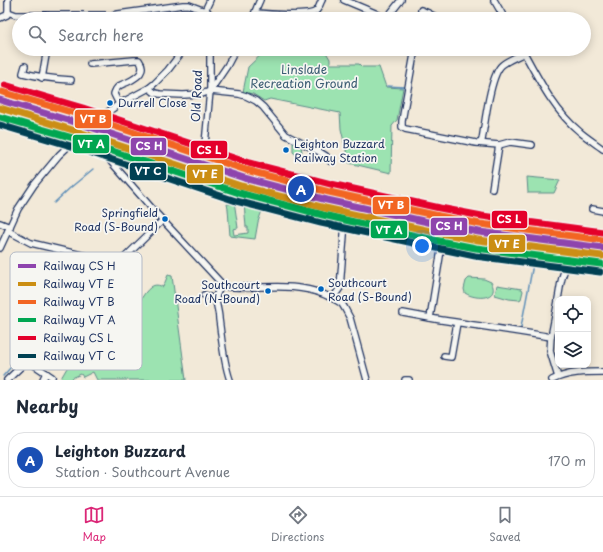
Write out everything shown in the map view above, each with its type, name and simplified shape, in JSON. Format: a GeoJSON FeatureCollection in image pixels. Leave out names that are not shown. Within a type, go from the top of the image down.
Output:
{"type":"FeatureCollection","features":[{"type":"Feature","properties":{"kind":"street"},"geometry":{"type":"LineString","coordinates":[[0,18],[7,15],[8,0]]}},
{"type":"Feature","properties":{"kind":"street"},"geometry":{"type":"LineString","coordinates":[[133,12],[184,5],[189,5],[205,11],[210,0]]}},
{"type":"Feature","properties":{"kind":"street"},"geometry":{"type":"LineString","coordinates":[[256,12],[260,0]]}},
{"type":"Feature","properties":{"kind":"street"},"geometry":{"type":"LineString","coordinates":[[315,12],[322,0]]}},
{"type":"Feature","properties":{"kind":"street"},"geometry":{"type":"LineString","coordinates":[[344,0],[373,12]]}},
{"type":"Feature","properties":{"kind":"street"},"geometry":{"type":"LineString","coordinates":[[392,12],[402,0]]}},
{"type":"Feature","properties":{"kind":"street"},"geometry":{"type":"LineString","coordinates":[[494,0],[501,12]]}},
{"type":"Feature","properties":{"kind":"street"},"geometry":{"type":"LineString","coordinates":[[422,10],[426,12]]}},
{"type":"Feature","properties":{"kind":"street"},"geometry":{"type":"LineString","coordinates":[[8,12],[12,14]]}},
{"type":"Feature","properties":{"kind":"street"},"geometry":{"type":"LineString","coordinates":[[42,78],[46,56]]}},
{"type":"Feature","properties":{"kind":"street"},"geometry":{"type":"LineString","coordinates":[[0,248],[18,210],[34,185],[59,155],[82,132],[104,115],[120,104],[149,88],[168,70],[179,56]]}},
{"type":"Feature","properties":{"kind":"street","name":"Old Road"},"geometry":{"type":"LineString","coordinates":[[205,144],[210,91],[210,56]]}},
{"type":"Feature","properties":{"kind":"street"},"geometry":{"type":"LineString","coordinates":[[210,91],[232,56]]}},
{"type":"Feature","properties":{"kind":"street"},"geometry":{"type":"LineString","coordinates":[[414,56],[402,121],[402,127],[405,130],[476,143],[499,145],[510,142],[532,145]]}},
{"type":"Feature","properties":{"kind":"street"},"geometry":{"type":"LineString","coordinates":[[480,143],[482,140],[492,85],[496,72],[501,66],[516,56]]}},
{"type":"Feature","properties":{"kind":"street"},"geometry":{"type":"LineString","coordinates":[[526,56],[561,114],[580,132],[603,149]]}},
{"type":"Feature","properties":{"kind":"street"},"geometry":{"type":"LineString","coordinates":[[90,64],[139,60],[142,69],[141,73],[128,82],[121,84],[116,89],[114,94],[120,104]]}},
{"type":"Feature","properties":{"kind":"street"},"geometry":{"type":"LineString","coordinates":[[25,66],[23,73],[42,78],[71,80]]}},
{"type":"Feature","properties":{"kind":"street"},"geometry":{"type":"LineString","coordinates":[[149,88],[155,93],[160,94],[202,94],[210,91],[246,96],[256,100],[286,134],[318,151],[326,156],[330,161]]}},
{"type":"Feature","properties":{"kind":"street"},"geometry":{"type":"LineString","coordinates":[[82,132],[222,284],[233,288],[283,286],[296,287],[308,289],[333,298],[341,303],[346,309],[350,318],[367,380]]}},
{"type":"Feature","properties":{"kind":"street"},"geometry":{"type":"LineString","coordinates":[[492,189],[499,145]]}},
{"type":"Feature","properties":{"kind":"street"},"geometry":{"type":"LineString","coordinates":[[286,206],[345,222],[340,288],[333,298]]}},
{"type":"Feature","properties":{"kind":"street"},"geometry":{"type":"LineString","coordinates":[[592,209],[603,211]]}},
{"type":"Feature","properties":{"kind":"street"},"geometry":{"type":"LineString","coordinates":[[130,252],[163,220]]}},
{"type":"Feature","properties":{"kind":"street"},"geometry":{"type":"LineString","coordinates":[[0,223],[31,243],[69,252]]}},
{"type":"Feature","properties":{"kind":"street"},"geometry":{"type":"LineString","coordinates":[[430,318],[442,244],[447,243],[528,256]]}},
{"type":"Feature","properties":{"kind":"street"},"geometry":{"type":"LineString","coordinates":[[559,296],[564,271],[570,264],[579,260],[603,264]]}},
{"type":"Feature","properties":{"kind":"street"},"geometry":{"type":"LineString","coordinates":[[222,284],[217,293],[216,299],[222,349],[230,380]]}},
{"type":"Feature","properties":{"kind":"street"},"geometry":{"type":"LineString","coordinates":[[204,295],[214,300],[216,299]]}},
{"type":"Feature","properties":{"kind":"street"},"geometry":{"type":"LineString","coordinates":[[403,313],[457,323],[551,337]]}},
{"type":"Feature","properties":{"kind":"street"},"geometry":{"type":"LineString","coordinates":[[555,316],[550,351],[558,377]]}},
{"type":"Feature","properties":{"kind":"street"},"geometry":{"type":"LineString","coordinates":[[444,356],[451,357],[457,323]]}},
{"type":"Feature","properties":{"kind":"street"},"geometry":{"type":"LineString","coordinates":[[7,380],[18,370]]}},
{"type":"Feature","properties":{"kind":"street"},"geometry":{"type":"LineString","coordinates":[[42,370],[52,377]]}},
{"type":"Feature","properties":{"kind":"street"},"geometry":{"type":"LineString","coordinates":[[552,380],[574,373],[603,372]]}},
{"type":"Feature","properties":{"kind":"street"},"geometry":{"type":"LineString","coordinates":[[42,379],[46,373]]}},
{"type":"Feature","properties":{"kind":"green space","name":"Linslade Recreation Ground"},"geometry":{"type":"Polygon","coordinates":[[[260,56],[328,56],[330,64],[359,64],[362,67],[379,67],[386,87],[403,88],[397,120],[392,126],[391,173],[349,163],[341,129],[340,113],[270,99],[264,101],[253,94],[243,92],[248,67],[260,56]]]}},
{"type":"Feature","properties":{"kind":"green space"},"geometry":{"type":"Polygon","coordinates":[[[293,141],[301,146],[302,152],[296,155],[293,152],[293,141]]]}},
{"type":"Feature","properties":{"kind":"green space"},"geometry":{"type":"Polygon","coordinates":[[[527,177],[560,180],[554,193],[528,193],[527,177]]]}},
{"type":"Feature","properties":{"kind":"green space"},"geometry":{"type":"Polygon","coordinates":[[[250,199],[265,202],[258,222],[255,239],[230,236],[227,204],[232,204],[234,201],[238,228],[233,229],[234,235],[248,233],[244,203],[249,203],[250,199]]]}},
{"type":"Feature","properties":{"kind":"green space"},"geometry":{"type":"Polygon","coordinates":[[[168,275],[172,276],[186,380],[97,380],[93,372],[83,377],[81,374],[72,378],[73,380],[60,380],[66,370],[142,370],[142,297],[147,290],[154,285],[163,287],[168,275]]]}},
{"type":"Feature","properties":{"kind":"green space"},"geometry":{"type":"Polygon","coordinates":[[[469,278],[484,279],[491,282],[493,292],[486,297],[475,297],[465,293],[464,289],[466,281],[469,278]]]}},
{"type":"Feature","properties":{"kind":"green space"},"geometry":{"type":"Polygon","coordinates":[[[497,285],[522,289],[521,299],[509,299],[495,295],[497,285]]]}},
{"type":"Feature","properties":{"kind":"waterway"},"geometry":{"type":"LineString","coordinates":[[387,86],[405,87]]}},
{"type":"Feature","properties":{"kind":"waterway"},"geometry":{"type":"LineString","coordinates":[[54,203],[93,169]]}},
{"type":"Feature","properties":{"kind":"waterway"},"geometry":{"type":"LineString","coordinates":[[521,327],[535,254]]}},
{"type":"Feature","properties":{"kind":"waterway"},"geometry":{"type":"LineString","coordinates":[[3,376],[10,368]]}},
{"type":"Feature","properties":{"kind":"transit line"},"geometry":{"type":"LineString","coordinates":[[5,85],[83,108],[249,163],[331,184],[482,216],[603,232]]}},
{"type":"Feature","properties":{"kind":"transit line"},"geometry":{"type":"LineString","coordinates":[[2,92],[81,115],[246,170],[329,192],[480,224],[603,240]]}},
{"type":"Feature","properties":{"kind":"transit line"},"geometry":{"type":"LineString","coordinates":[[0,100],[78,123],[244,178],[327,200],[479,232],[603,248]]}},
{"type":"Feature","properties":{"kind":"transit line"},"geometry":{"type":"LineString","coordinates":[[0,108],[76,131],[241,186],[325,208],[478,240],[602,256]]}},
{"type":"Feature","properties":{"kind":"transit line"},"geometry":{"type":"LineString","coordinates":[[0,117],[73,138],[239,193],[323,215],[476,248],[601,264]]}},
{"type":"Feature","properties":{"kind":"transit line"},"geometry":{"type":"LineString","coordinates":[[0,125],[71,146],[236,201],[321,223],[475,256],[600,272]]}},
{"type":"Feature","properties":{"kind":"place","name":"Durrell Close"},"geometry":{"type":"Point","coordinates":[110,103]}},
{"type":"Feature","properties":{"kind":"place","name":"Leighton Buzzard Railway Station"},"geometry":{"type":"Point","coordinates":[286,150]}},
{"type":"Feature","properties":{"kind":"place","name":"Leighton Buzzard"},"geometry":{"type":"Point","coordinates":[301,189]}},
{"type":"Feature","properties":{"kind":"place","name":"Springfield Road (S-Bound)"},"geometry":{"type":"Point","coordinates":[165,219]}},
{"type":"Feature","properties":{"kind":"place","name":"Southcourt Road (S-Bound)"},"geometry":{"type":"Point","coordinates":[321,289]}},
{"type":"Feature","properties":{"kind":"place","name":"Southcourt Road (N-Bound)"},"geometry":{"type":"Point","coordinates":[268,291]}}]}
